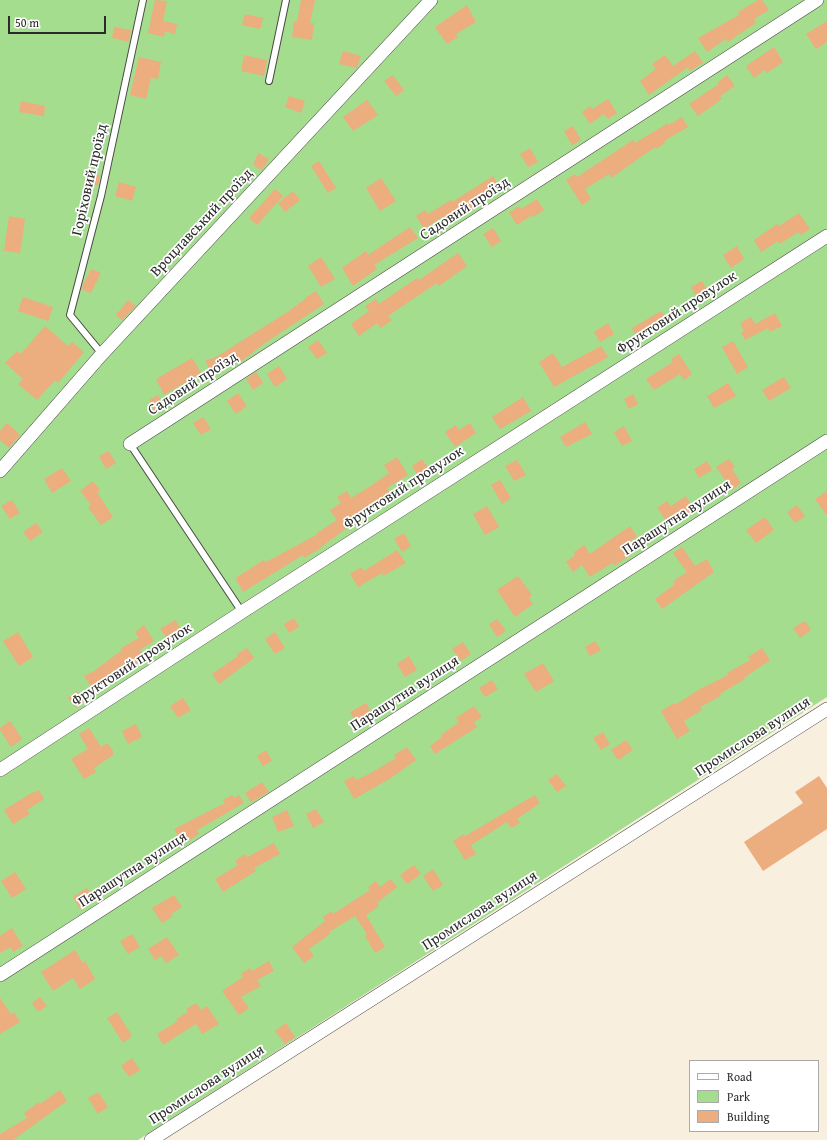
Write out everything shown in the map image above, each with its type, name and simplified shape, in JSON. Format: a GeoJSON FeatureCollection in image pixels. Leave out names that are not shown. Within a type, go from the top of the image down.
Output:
{"type":"FeatureCollection","features":[{"type":"Feature","properties":{"kind":"street","name":"Вроцлавський проїзд"},"geometry":{"type":"LineString","coordinates":[[0,471],[102,354],[431,0]]}},
{"type":"Feature","properties":{"kind":"street","name":"Садовий проїзд"},"geometry":{"type":"LineString","coordinates":[[130,444],[817,0]]}},
{"type":"Feature","properties":{"kind":"street","name":"Фруктовий провулок"},"geometry":{"type":"LineString","coordinates":[[0,770],[242,612],[827,236]]}},
{"type":"Feature","properties":{"kind":"street","name":"Парашутна вулиця"},"geometry":{"type":"LineString","coordinates":[[0,975],[827,441]]}},
{"type":"Feature","properties":{"kind":"street","name":"Промислова вулиця"},"geometry":{"type":"LineString","coordinates":[[151,1140],[827,709]]}},
{"type":"Feature","properties":{"kind":"lane","name":"Горіховий проїзд"},"geometry":{"type":"LineString","coordinates":[[102,354],[70,315],[101,196],[143,0]]}},
{"type":"Feature","properties":{"kind":"lane"},"geometry":{"type":"LineString","coordinates":[[269,80],[286,0]]}},
{"type":"Feature","properties":{"kind":"lane"},"geometry":{"type":"LineString","coordinates":[[130,444],[242,612]]}},
{"type":"Feature","properties":{"kind":"green space"},"geometry":{"type":"Polygon","coordinates":[[[0,0],[827,0],[827,697],[138,1140],[0,1140],[0,0]]]}},
{"type":"Feature","properties":{"kind":"building"},"geometry":{"type":"Polygon","coordinates":[[[155,0],[167,1],[163,21],[177,24],[175,34],[165,31],[164,37],[148,33],[155,0]]]}},
{"type":"Feature","properties":{"kind":"building"},"geometry":{"type":"Polygon","coordinates":[[[301,0],[315,0],[310,23],[314,23],[312,40],[292,37],[294,21],[297,22],[301,0]]]}},
{"type":"Feature","properties":{"kind":"building"},"geometry":{"type":"Polygon","coordinates":[[[758,0],[762,0],[769,10],[754,19],[756,23],[728,42],[726,39],[707,52],[698,38],[739,15],[738,12],[758,0]]]}},
{"type":"Feature","properties":{"kind":"building"},"geometry":{"type":"Polygon","coordinates":[[[467,5],[476,22],[456,34],[458,37],[447,44],[435,27],[467,5]]]}},
{"type":"Feature","properties":{"kind":"building"},"geometry":{"type":"Polygon","coordinates":[[[245,14],[263,18],[260,29],[242,25],[245,14]]]}},
{"type":"Feature","properties":{"kind":"building"},"geometry":{"type":"Polygon","coordinates":[[[827,21],[827,42],[816,49],[806,34],[827,21]]]}},
{"type":"Feature","properties":{"kind":"building"},"geometry":{"type":"Polygon","coordinates":[[[114,27],[131,30],[129,42],[112,38],[114,27]]]}},
{"type":"Feature","properties":{"kind":"building"},"geometry":{"type":"Polygon","coordinates":[[[774,47],[783,62],[767,73],[765,70],[754,78],[746,66],[774,47]]]}},
{"type":"Feature","properties":{"kind":"building"},"geometry":{"type":"Polygon","coordinates":[[[343,51],[361,56],[357,68],[339,64],[343,51]]]}},
{"type":"Feature","properties":{"kind":"building"},"geometry":{"type":"Polygon","coordinates":[[[695,51],[703,63],[690,71],[688,67],[649,95],[640,81],[656,69],[652,64],[665,55],[673,66],[695,51]]]}},
{"type":"Feature","properties":{"kind":"building"},"geometry":{"type":"Polygon","coordinates":[[[244,55],[267,60],[264,76],[241,71],[244,55]]]}},
{"type":"Feature","properties":{"kind":"building"},"geometry":{"type":"Polygon","coordinates":[[[139,57],[161,62],[158,79],[151,78],[146,99],[130,95],[139,57]]]}},
{"type":"Feature","properties":{"kind":"building"},"geometry":{"type":"Polygon","coordinates":[[[393,75],[404,90],[396,96],[384,81],[393,75]]]}},
{"type":"Feature","properties":{"kind":"building"},"geometry":{"type":"Polygon","coordinates":[[[727,75],[735,86],[720,96],[722,99],[698,116],[689,104],[719,84],[718,82],[727,75]]]}},
{"type":"Feature","properties":{"kind":"building"},"geometry":{"type":"Polygon","coordinates":[[[289,96],[305,101],[301,113],[285,107],[289,96]]]}},
{"type":"Feature","properties":{"kind":"building"},"geometry":{"type":"Polygon","coordinates":[[[608,99],[617,113],[608,119],[604,114],[590,124],[582,112],[590,106],[592,109],[608,99]]]}},
{"type":"Feature","properties":{"kind":"building"},"geometry":{"type":"Polygon","coordinates":[[[367,100],[378,115],[353,131],[343,117],[367,100]]]}},
{"type":"Feature","properties":{"kind":"building"},"geometry":{"type":"Polygon","coordinates":[[[21,101],[45,106],[44,116],[19,112],[21,101]]]}},
{"type":"Feature","properties":{"kind":"building"},"geometry":{"type":"Polygon","coordinates":[[[682,117],[688,127],[664,141],[665,143],[656,149],[655,147],[611,178],[609,174],[585,189],[591,199],[582,205],[566,180],[575,174],[577,177],[633,140],[635,143],[668,123],[669,125],[682,117]]]}},
{"type":"Feature","properties":{"kind":"building"},"geometry":{"type":"Polygon","coordinates":[[[573,126],[581,140],[572,145],[564,131],[573,126]]]}},
{"type":"Feature","properties":{"kind":"building"},"geometry":{"type":"Polygon","coordinates":[[[530,148],[538,162],[528,167],[520,154],[530,148]]]}},
{"type":"Feature","properties":{"kind":"building"},"geometry":{"type":"Polygon","coordinates":[[[258,153],[269,159],[262,170],[253,165],[258,153]]]}},
{"type":"Feature","properties":{"kind":"building"},"geometry":{"type":"Polygon","coordinates":[[[319,161],[336,188],[328,193],[311,166],[319,161]]]}},
{"type":"Feature","properties":{"kind":"building"},"geometry":{"type":"Polygon","coordinates":[[[87,172],[100,175],[98,186],[84,183],[87,172]]]}},
{"type":"Feature","properties":{"kind":"building"},"geometry":{"type":"Polygon","coordinates":[[[493,176],[500,188],[476,202],[478,206],[449,225],[444,216],[424,229],[416,216],[425,210],[428,214],[451,200],[452,202],[493,176]]]}},
{"type":"Feature","properties":{"kind":"building"},"geometry":{"type":"Polygon","coordinates":[[[381,178],[396,201],[380,211],[366,188],[381,178]]]}},
{"type":"Feature","properties":{"kind":"building"},"geometry":{"type":"Polygon","coordinates":[[[119,182],[136,187],[132,201],[115,196],[119,182]]]}},
{"type":"Feature","properties":{"kind":"building"},"geometry":{"type":"Polygon","coordinates":[[[275,189],[283,196],[257,225],[249,218],[275,189]]]}},
{"type":"Feature","properties":{"kind":"building"},"geometry":{"type":"Polygon","coordinates":[[[293,191],[300,200],[285,212],[278,203],[293,191]]]}},
{"type":"Feature","properties":{"kind":"building"},"geometry":{"type":"Polygon","coordinates":[[[537,199],[544,210],[533,217],[532,215],[517,225],[509,213],[519,206],[521,209],[537,199]]]}},
{"type":"Feature","properties":{"kind":"building"},"geometry":{"type":"Polygon","coordinates":[[[799,213],[810,229],[801,235],[798,232],[780,244],[778,241],[761,252],[754,240],[777,224],[779,226],[799,213]]]}},
{"type":"Feature","properties":{"kind":"building"},"geometry":{"type":"Polygon","coordinates":[[[9,216],[25,219],[20,253],[4,251],[9,216]]]}},
{"type":"Feature","properties":{"kind":"building"},"geometry":{"type":"Polygon","coordinates":[[[410,227],[418,238],[374,265],[377,269],[353,286],[342,268],[366,251],[368,255],[410,227]]]}},
{"type":"Feature","properties":{"kind":"building"},"geometry":{"type":"Polygon","coordinates":[[[493,228],[501,241],[492,247],[483,234],[493,228]]]}},
{"type":"Feature","properties":{"kind":"building"},"geometry":{"type":"Polygon","coordinates":[[[737,246],[744,259],[731,268],[723,255],[737,246]]]}},
{"type":"Feature","properties":{"kind":"building"},"geometry":{"type":"Polygon","coordinates":[[[458,253],[467,266],[439,286],[437,283],[388,316],[392,320],[381,328],[377,323],[359,336],[351,324],[369,311],[365,306],[376,299],[379,304],[417,278],[419,280],[458,253]]]}},
{"type":"Feature","properties":{"kind":"building"},"geometry":{"type":"Polygon","coordinates":[[[321,257],[335,279],[321,287],[308,266],[321,257]]]}},
{"type":"Feature","properties":{"kind":"building"},"geometry":{"type":"Polygon","coordinates":[[[91,269],[101,273],[91,293],[81,289],[91,269]]]}},
{"type":"Feature","properties":{"kind":"building"},"geometry":{"type":"Polygon","coordinates":[[[702,281],[709,293],[698,300],[691,287],[702,281]]]}},
{"type":"Feature","properties":{"kind":"building"},"geometry":{"type":"Polygon","coordinates":[[[316,291],[324,304],[265,343],[238,364],[236,360],[212,373],[205,361],[216,357],[289,311],[316,291]]]}},
{"type":"Feature","properties":{"kind":"building"},"geometry":{"type":"Polygon","coordinates":[[[23,297],[53,307],[48,321],[18,311],[23,297]]]}},
{"type":"Feature","properties":{"kind":"building"},"geometry":{"type":"Polygon","coordinates":[[[128,300],[136,306],[122,320],[116,315],[128,300]]]}},
{"type":"Feature","properties":{"kind":"building"},"geometry":{"type":"Polygon","coordinates":[[[661,311],[667,320],[638,339],[632,328],[661,311]]]}},
{"type":"Feature","properties":{"kind":"building"},"geometry":{"type":"Polygon","coordinates":[[[775,313],[782,326],[770,332],[768,328],[745,340],[741,332],[744,331],[740,323],[751,317],[755,324],[775,313]]]}},
{"type":"Feature","properties":{"kind":"building"},"geometry":{"type":"Polygon","coordinates":[[[608,323],[614,334],[600,342],[594,332],[608,323]]]}},
{"type":"Feature","properties":{"kind":"building"},"geometry":{"type":"Polygon","coordinates":[[[45,326],[68,346],[72,342],[84,352],[58,383],[55,380],[37,400],[18,384],[23,379],[5,363],[17,351],[21,354],[45,326]]]}},
{"type":"Feature","properties":{"kind":"building"},"geometry":{"type":"Polygon","coordinates":[[[318,340],[327,353],[317,359],[308,347],[318,340]]]}},
{"type":"Feature","properties":{"kind":"building"},"geometry":{"type":"Polygon","coordinates":[[[733,341],[748,367],[737,374],[722,347],[733,341]]]}},
{"type":"Feature","properties":{"kind":"building"},"geometry":{"type":"Polygon","coordinates":[[[601,346],[608,357],[554,387],[539,362],[553,353],[562,367],[601,346]]]}},
{"type":"Feature","properties":{"kind":"building"},"geometry":{"type":"Polygon","coordinates":[[[679,354],[692,374],[684,380],[680,374],[654,390],[646,379],[673,362],[671,359],[679,354]]]}},
{"type":"Feature","properties":{"kind":"building"},"geometry":{"type":"Polygon","coordinates":[[[192,358],[201,373],[164,395],[156,379],[192,358]]]}},
{"type":"Feature","properties":{"kind":"building"},"geometry":{"type":"Polygon","coordinates":[[[279,366],[287,379],[275,387],[267,374],[279,366]]]}},
{"type":"Feature","properties":{"kind":"building"},"geometry":{"type":"Polygon","coordinates":[[[256,372],[263,383],[253,390],[246,379],[256,372]]]}},
{"type":"Feature","properties":{"kind":"building"},"geometry":{"type":"Polygon","coordinates":[[[784,377],[791,388],[769,401],[762,390],[784,377]]]}},
{"type":"Feature","properties":{"kind":"building"},"geometry":{"type":"Polygon","coordinates":[[[728,383],[736,396],[714,408],[707,396],[728,383]]]}},
{"type":"Feature","properties":{"kind":"building"},"geometry":{"type":"Polygon","coordinates":[[[238,393],[247,406],[236,414],[227,401],[238,393]]]}},
{"type":"Feature","properties":{"kind":"building"},"geometry":{"type":"Polygon","coordinates":[[[633,394],[638,404],[629,409],[624,399],[633,394]]]}},
{"type":"Feature","properties":{"kind":"building"},"geometry":{"type":"Polygon","coordinates":[[[158,395],[164,408],[155,413],[149,400],[158,395]]]}},
{"type":"Feature","properties":{"kind":"building"},"geometry":{"type":"Polygon","coordinates":[[[523,397],[531,411],[500,429],[492,417],[523,397]]]}},
{"type":"Feature","properties":{"kind":"building"},"geometry":{"type":"Polygon","coordinates":[[[203,417],[211,429],[201,435],[193,423],[203,417]]]}},
{"type":"Feature","properties":{"kind":"building"},"geometry":{"type":"Polygon","coordinates":[[[585,422],[592,434],[566,447],[560,437],[585,422]]]}},
{"type":"Feature","properties":{"kind":"building"},"geometry":{"type":"Polygon","coordinates":[[[7,423],[20,435],[9,448],[0,440],[0,431],[7,423]]]}},
{"type":"Feature","properties":{"kind":"building"},"geometry":{"type":"Polygon","coordinates":[[[470,423],[476,433],[455,447],[445,432],[456,425],[459,430],[470,423]]]}},
{"type":"Feature","properties":{"kind":"building"},"geometry":{"type":"Polygon","coordinates":[[[624,426],[632,441],[622,446],[614,432],[624,426]]]}},
{"type":"Feature","properties":{"kind":"building"},"geometry":{"type":"Polygon","coordinates":[[[109,451],[116,463],[106,469],[99,456],[109,451]]]}},
{"type":"Feature","properties":{"kind":"building"},"geometry":{"type":"Polygon","coordinates":[[[397,457],[408,475],[387,488],[392,496],[372,508],[374,511],[352,524],[316,551],[304,558],[303,555],[243,592],[236,579],[237,577],[264,560],[266,562],[318,534],[317,533],[337,520],[330,510],[341,503],[337,497],[347,491],[351,498],[369,487],[389,473],[384,465],[397,457]]]}},
{"type":"Feature","properties":{"kind":"building"},"geometry":{"type":"Polygon","coordinates":[[[422,459],[431,473],[420,479],[412,466],[422,459]]]}},
{"type":"Feature","properties":{"kind":"building"},"geometry":{"type":"Polygon","coordinates":[[[729,459],[735,467],[732,469],[741,483],[732,490],[716,467],[729,459]]]}},
{"type":"Feature","properties":{"kind":"building"},"geometry":{"type":"Polygon","coordinates":[[[517,460],[526,475],[514,481],[505,466],[517,460]]]}},
{"type":"Feature","properties":{"kind":"building"},"geometry":{"type":"Polygon","coordinates":[[[707,461],[712,470],[699,478],[694,469],[707,461]]]}},
{"type":"Feature","properties":{"kind":"building"},"geometry":{"type":"Polygon","coordinates":[[[62,468],[71,481],[52,493],[44,479],[62,468]]]}},
{"type":"Feature","properties":{"kind":"building"},"geometry":{"type":"Polygon","coordinates":[[[500,480],[511,498],[502,504],[491,485],[500,480]]]}},
{"type":"Feature","properties":{"kind":"building"},"geometry":{"type":"Polygon","coordinates":[[[93,481],[100,490],[97,492],[113,517],[101,525],[88,507],[91,505],[80,491],[93,481]]]}},
{"type":"Feature","properties":{"kind":"building"},"geometry":{"type":"Polygon","coordinates":[[[827,491],[827,516],[815,499],[827,491]]]}},
{"type":"Feature","properties":{"kind":"building"},"geometry":{"type":"Polygon","coordinates":[[[686,496],[694,510],[683,516],[681,513],[668,523],[657,508],[667,501],[671,506],[686,496]]]}},
{"type":"Feature","properties":{"kind":"building"},"geometry":{"type":"Polygon","coordinates":[[[12,500],[20,513],[10,519],[1,506],[12,500]]]}},
{"type":"Feature","properties":{"kind":"building"},"geometry":{"type":"Polygon","coordinates":[[[797,505],[805,516],[795,523],[787,512],[797,505]]]}},
{"type":"Feature","properties":{"kind":"building"},"geometry":{"type":"Polygon","coordinates":[[[487,506],[499,527],[485,535],[473,514],[487,506]]]}},
{"type":"Feature","properties":{"kind":"building"},"geometry":{"type":"Polygon","coordinates":[[[765,517],[774,530],[756,543],[746,530],[765,517]]]}},
{"type":"Feature","properties":{"kind":"building"},"geometry":{"type":"Polygon","coordinates":[[[36,523],[43,532],[30,541],[23,532],[36,523]]]}},
{"type":"Feature","properties":{"kind":"building"},"geometry":{"type":"Polygon","coordinates":[[[630,526],[637,537],[626,544],[632,554],[614,566],[612,563],[590,577],[582,565],[573,572],[566,562],[575,555],[574,552],[584,545],[590,554],[630,526]]]}},
{"type":"Feature","properties":{"kind":"building"},"geometry":{"type":"Polygon","coordinates":[[[404,533],[411,546],[402,552],[394,539],[404,533]]]}},
{"type":"Feature","properties":{"kind":"building"},"geometry":{"type":"Polygon","coordinates":[[[682,547],[695,566],[707,559],[714,572],[662,609],[655,599],[675,584],[673,581],[687,572],[673,553],[682,547]]]}},
{"type":"Feature","properties":{"kind":"building"},"geometry":{"type":"Polygon","coordinates":[[[397,550],[406,563],[383,576],[382,573],[358,587],[350,574],[361,567],[364,571],[397,550]]]}},
{"type":"Feature","properties":{"kind":"building"},"geometry":{"type":"Polygon","coordinates":[[[518,576],[532,595],[529,598],[533,604],[515,617],[497,590],[518,576]]]}},
{"type":"Feature","properties":{"kind":"building"},"geometry":{"type":"Polygon","coordinates":[[[294,618],[299,627],[289,633],[284,624],[294,618]]]}},
{"type":"Feature","properties":{"kind":"building"},"geometry":{"type":"Polygon","coordinates":[[[497,619],[506,631],[497,637],[489,624],[497,619]]]}},
{"type":"Feature","properties":{"kind":"building"},"geometry":{"type":"Polygon","coordinates":[[[175,620],[185,635],[171,644],[160,629],[175,620]]]}},
{"type":"Feature","properties":{"kind":"building"},"geometry":{"type":"Polygon","coordinates":[[[805,621],[811,630],[800,638],[793,628],[805,621]]]}},
{"type":"Feature","properties":{"kind":"building"},"geometry":{"type":"Polygon","coordinates":[[[144,625],[154,641],[140,650],[145,658],[132,666],[131,664],[94,691],[84,676],[94,671],[122,650],[121,648],[139,638],[135,632],[144,625]]]}},
{"type":"Feature","properties":{"kind":"building"},"geometry":{"type":"Polygon","coordinates":[[[18,632],[33,657],[19,666],[3,641],[18,632]]]}},
{"type":"Feature","properties":{"kind":"building"},"geometry":{"type":"Polygon","coordinates":[[[275,632],[285,648],[275,654],[265,639],[275,632]]]}},
{"type":"Feature","properties":{"kind":"building"},"geometry":{"type":"Polygon","coordinates":[[[595,641],[601,650],[590,656],[585,647],[595,641]]]}},
{"type":"Feature","properties":{"kind":"building"},"geometry":{"type":"Polygon","coordinates":[[[463,642],[471,654],[461,661],[452,649],[463,642]]]}},
{"type":"Feature","properties":{"kind":"building"},"geometry":{"type":"Polygon","coordinates":[[[247,648],[254,658],[219,684],[212,674],[247,648]]]}},
{"type":"Feature","properties":{"kind":"building"},"geometry":{"type":"Polygon","coordinates":[[[762,648],[770,660],[744,678],[745,679],[720,694],[721,696],[700,707],[702,710],[684,721],[690,731],[677,739],[661,711],[674,703],[675,705],[700,689],[728,675],[727,673],[750,660],[748,657],[762,648]]]}},
{"type":"Feature","properties":{"kind":"building"},"geometry":{"type":"Polygon","coordinates":[[[409,656],[417,670],[405,677],[397,664],[409,656]]]}},
{"type":"Feature","properties":{"kind":"building"},"geometry":{"type":"Polygon","coordinates":[[[543,663],[554,681],[536,692],[524,674],[543,663]]]}},
{"type":"Feature","properties":{"kind":"building"},"geometry":{"type":"Polygon","coordinates":[[[492,680],[498,689],[485,697],[479,688],[492,680]]]}},
{"type":"Feature","properties":{"kind":"building"},"geometry":{"type":"Polygon","coordinates":[[[77,691],[85,702],[76,708],[68,698],[77,691]]]}},
{"type":"Feature","properties":{"kind":"building"},"geometry":{"type":"Polygon","coordinates":[[[183,698],[191,710],[178,718],[170,706],[183,698]]]}},
{"type":"Feature","properties":{"kind":"building"},"geometry":{"type":"Polygon","coordinates":[[[366,703],[375,719],[359,728],[350,712],[366,703]]]}},
{"type":"Feature","properties":{"kind":"building"},"geometry":{"type":"Polygon","coordinates":[[[474,706],[482,717],[474,722],[477,727],[435,754],[430,746],[442,737],[441,735],[459,722],[456,718],[474,706]]]}},
{"type":"Feature","properties":{"kind":"building"},"geometry":{"type":"Polygon","coordinates":[[[10,721],[22,739],[11,747],[0,730],[0,728],[10,721]]]}},
{"type":"Feature","properties":{"kind":"building"},"geometry":{"type":"Polygon","coordinates":[[[136,724],[142,737],[128,744],[122,731],[136,724]]]}},
{"type":"Feature","properties":{"kind":"building"},"geometry":{"type":"Polygon","coordinates":[[[89,728],[101,747],[107,743],[113,751],[113,755],[94,768],[96,772],[84,779],[71,759],[88,749],[79,734],[89,728]]]}},
{"type":"Feature","properties":{"kind":"building"},"geometry":{"type":"Polygon","coordinates":[[[603,732],[610,744],[601,750],[593,738],[603,732]]]}},
{"type":"Feature","properties":{"kind":"building"},"geometry":{"type":"Polygon","coordinates":[[[626,740],[633,750],[618,760],[611,750],[626,740]]]}},
{"type":"Feature","properties":{"kind":"building"},"geometry":{"type":"Polygon","coordinates":[[[407,747],[416,760],[391,778],[354,799],[344,781],[354,776],[356,780],[369,774],[396,758],[394,755],[407,747]]]}},
{"type":"Feature","properties":{"kind":"building"},"geometry":{"type":"Polygon","coordinates":[[[266,750],[272,761],[263,766],[257,756],[266,750]]]}},
{"type":"Feature","properties":{"kind":"building"},"geometry":{"type":"Polygon","coordinates":[[[557,774],[566,786],[557,792],[548,780],[557,774]]]}},
{"type":"Feature","properties":{"kind":"building"},"geometry":{"type":"Polygon","coordinates":[[[819,776],[827,788],[827,829],[763,871],[744,842],[803,803],[795,792],[819,776]]]}},
{"type":"Feature","properties":{"kind":"building"},"geometry":{"type":"Polygon","coordinates":[[[262,782],[269,792],[251,802],[245,793],[262,782]]]}},
{"type":"Feature","properties":{"kind":"building"},"geometry":{"type":"Polygon","coordinates":[[[39,790],[44,799],[27,810],[30,814],[13,824],[4,810],[33,792],[34,793],[39,790]]]}},
{"type":"Feature","properties":{"kind":"building"},"geometry":{"type":"Polygon","coordinates":[[[232,795],[234,798],[239,795],[244,803],[197,830],[199,834],[183,844],[174,829],[225,803],[223,800],[232,795]]]}},
{"type":"Feature","properties":{"kind":"building"},"geometry":{"type":"Polygon","coordinates":[[[535,795],[540,803],[517,819],[520,823],[511,828],[507,822],[471,845],[476,854],[465,860],[453,841],[464,834],[465,836],[535,795]]]}},
{"type":"Feature","properties":{"kind":"building"},"geometry":{"type":"Polygon","coordinates":[[[316,809],[324,822],[313,828],[306,814],[316,809]]]}},
{"type":"Feature","properties":{"kind":"building"},"geometry":{"type":"Polygon","coordinates":[[[287,810],[294,826],[278,832],[272,817],[287,810]]]}},
{"type":"Feature","properties":{"kind":"building"},"geometry":{"type":"Polygon","coordinates":[[[274,843],[280,854],[254,868],[256,871],[223,892],[215,879],[238,865],[235,861],[245,854],[247,857],[274,843]]]}},
{"type":"Feature","properties":{"kind":"building"},"geometry":{"type":"Polygon","coordinates":[[[414,865],[421,874],[407,884],[400,875],[414,865]]]}},
{"type":"Feature","properties":{"kind":"building"},"geometry":{"type":"Polygon","coordinates":[[[433,869],[443,885],[433,891],[423,876],[433,869]]]}},
{"type":"Feature","properties":{"kind":"building"},"geometry":{"type":"Polygon","coordinates":[[[15,872],[26,889],[12,898],[1,881],[15,872]]]}},
{"type":"Feature","properties":{"kind":"building"},"geometry":{"type":"Polygon","coordinates":[[[391,879],[397,887],[377,903],[379,906],[366,915],[385,947],[375,953],[365,936],[367,934],[355,916],[329,932],[330,934],[309,949],[314,956],[304,963],[292,947],[325,921],[323,917],[332,911],[333,914],[370,890],[368,887],[376,881],[380,887],[391,879]]]}},
{"type":"Feature","properties":{"kind":"building"},"geometry":{"type":"Polygon","coordinates":[[[87,888],[95,899],[80,909],[73,897],[87,888]]]}},
{"type":"Feature","properties":{"kind":"building"},"geometry":{"type":"Polygon","coordinates":[[[174,895],[182,907],[171,914],[173,916],[162,923],[152,908],[174,895]]]}},
{"type":"Feature","properties":{"kind":"building"},"geometry":{"type":"Polygon","coordinates":[[[12,928],[23,946],[13,952],[11,947],[0,953],[0,936],[12,928]]]}},
{"type":"Feature","properties":{"kind":"building"},"geometry":{"type":"Polygon","coordinates":[[[132,934],[140,947],[128,954],[120,941],[132,934]]]}},
{"type":"Feature","properties":{"kind":"building"},"geometry":{"type":"Polygon","coordinates":[[[167,937],[179,955],[166,963],[161,956],[155,960],[148,949],[167,937]]]}},
{"type":"Feature","properties":{"kind":"building"},"geometry":{"type":"Polygon","coordinates":[[[75,950],[83,963],[85,961],[95,979],[80,989],[73,978],[53,991],[41,972],[75,950]]]}},
{"type":"Feature","properties":{"kind":"building"},"geometry":{"type":"Polygon","coordinates":[[[269,961],[274,971],[257,980],[261,986],[241,997],[249,1008],[239,1015],[222,991],[243,977],[241,974],[250,968],[252,971],[269,961]]]}},
{"type":"Feature","properties":{"kind":"building"},"geometry":{"type":"Polygon","coordinates":[[[40,997],[47,1006],[38,1012],[32,1003],[40,997]]]}},
{"type":"Feature","properties":{"kind":"building"},"geometry":{"type":"Polygon","coordinates":[[[0,998],[11,1014],[14,1012],[20,1022],[0,1034],[0,998]]]}},
{"type":"Feature","properties":{"kind":"building"},"geometry":{"type":"Polygon","coordinates":[[[196,1003],[201,1010],[207,1006],[219,1024],[202,1034],[196,1024],[163,1045],[157,1034],[178,1021],[176,1019],[188,1012],[186,1009],[196,1003]]]}},
{"type":"Feature","properties":{"kind":"building"},"geometry":{"type":"Polygon","coordinates":[[[117,1012],[132,1036],[123,1043],[107,1018],[117,1012]]]}},
{"type":"Feature","properties":{"kind":"building"},"geometry":{"type":"Polygon","coordinates":[[[286,1023],[295,1037],[285,1044],[275,1031],[286,1023]]]}},
{"type":"Feature","properties":{"kind":"building"},"geometry":{"type":"Polygon","coordinates":[[[132,1058],[140,1070],[129,1077],[121,1066],[132,1058]]]}},
{"type":"Feature","properties":{"kind":"building"},"geometry":{"type":"Polygon","coordinates":[[[60,1090],[67,1101],[13,1140],[0,1140],[0,1134],[27,1118],[24,1113],[60,1090]]]}},
{"type":"Feature","properties":{"kind":"building"},"geometry":{"type":"Polygon","coordinates":[[[98,1092],[108,1107],[98,1114],[88,1098],[98,1092]]]}}]}
